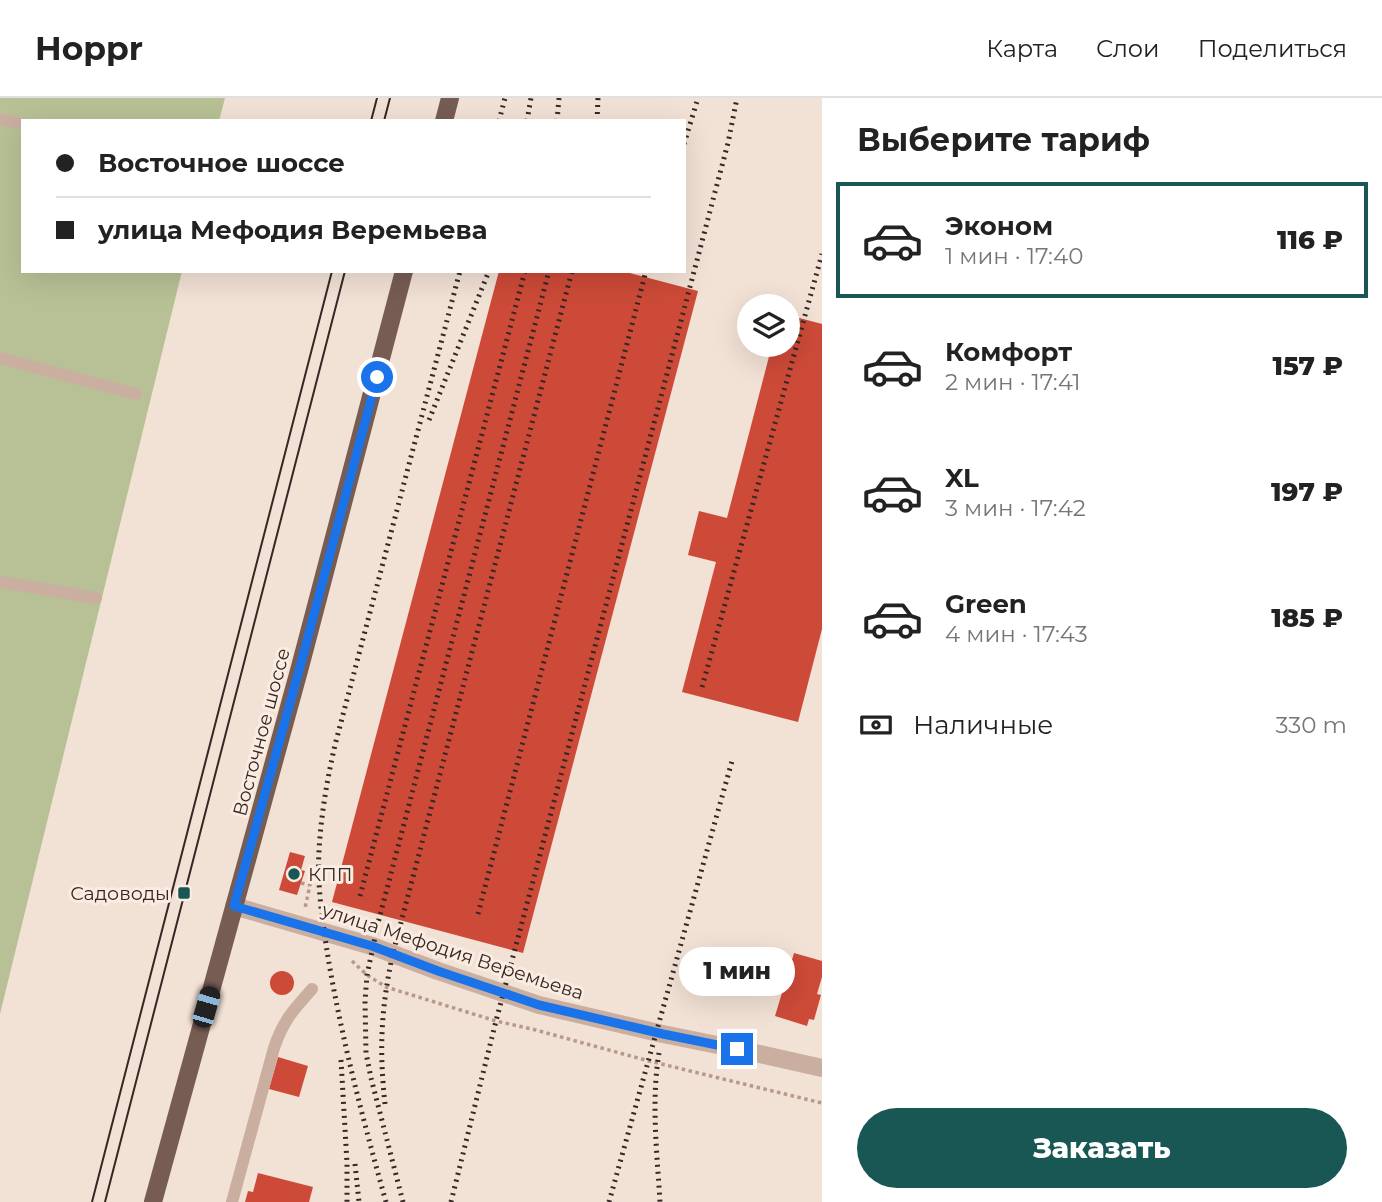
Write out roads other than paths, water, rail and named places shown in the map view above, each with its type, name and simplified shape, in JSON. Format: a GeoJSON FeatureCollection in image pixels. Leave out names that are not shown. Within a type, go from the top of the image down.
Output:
{"type":"FeatureCollection","features":[{"type":"Feature","properties":{"kind":"main road"},"geometry":{"type":"LineString","coordinates":[[445,119],[450,98]]}},
{"type":"Feature","properties":{"kind":"main road","name":"Восточное шоссе"},"geometry":{"type":"LineString","coordinates":[[153,1202],[300,667],[403,273]]}},
{"type":"Feature","properties":{"kind":"street","name":"улица Мефодия Веремьева"},"geometry":{"type":"LineString","coordinates":[[234,906],[372,946],[539,1005],[822,1068]]}},
{"type":"Feature","properties":{"kind":"lane"},"geometry":{"type":"LineString","coordinates":[[0,119],[21,124]]}},
{"type":"Feature","properties":{"kind":"lane"},"geometry":{"type":"LineString","coordinates":[[0,358],[136,394]]}},
{"type":"Feature","properties":{"kind":"lane"},"geometry":{"type":"LineString","coordinates":[[0,582],[96,598]]}},
{"type":"Feature","properties":{"kind":"lane"},"geometry":{"type":"LineString","coordinates":[[232,1202],[279,1031],[286,1018],[312,989]]}},
{"type":"Feature","properties":{"kind":"tram line"},"geometry":{"type":"LineString","coordinates":[[372,119],[377,98]]}},
{"type":"Feature","properties":{"kind":"tram line"},"geometry":{"type":"LineString","coordinates":[[385,119],[390,98]]}},
{"type":"Feature","properties":{"kind":"tram line"},"geometry":{"type":"LineString","coordinates":[[92,1202],[331,273]]}},
{"type":"Feature","properties":{"kind":"tram line"},"geometry":{"type":"LineString","coordinates":[[105,1202],[344,273]]}},
{"type":"Feature","properties":{"kind":"railway"},"geometry":{"type":"LineString","coordinates":[[500,119],[505,98]]}},
{"type":"Feature","properties":{"kind":"railway"},"geometry":{"type":"LineString","coordinates":[[527,119],[531,98]]}},
{"type":"Feature","properties":{"kind":"railway"},"geometry":{"type":"LineString","coordinates":[[557,119],[559,98]]}},
{"type":"Feature","properties":{"kind":"railway"},"geometry":{"type":"LineString","coordinates":[[597,119],[598,98]]}},
{"type":"Feature","properties":{"kind":"railway"},"geometry":{"type":"LineString","coordinates":[[686,137],[698,98]]}},
{"type":"Feature","properties":{"kind":"railway"},"geometry":{"type":"LineString","coordinates":[[451,1202],[496,1021],[728,143],[737,98]]}},
{"type":"Feature","properties":{"kind":"railway"},"geometry":{"type":"LineString","coordinates":[[702,687],[822,254]]}},
{"type":"Feature","properties":{"kind":"railway"},"geometry":{"type":"LineString","coordinates":[[386,1202],[354,1083],[329,963],[320,893],[320,838],[335,745],[459,273]]}},
{"type":"Feature","properties":{"kind":"railway"},"geometry":{"type":"LineString","coordinates":[[429,420],[488,273]]}},
{"type":"Feature","properties":{"kind":"railway"},"geometry":{"type":"LineString","coordinates":[[360,896],[524,273]]}},
{"type":"Feature","properties":{"kind":"railway"},"geometry":{"type":"LineString","coordinates":[[403,1202],[366,1053],[367,975],[378,923],[548,273]]}},
{"type":"Feature","properties":{"kind":"railway"},"geometry":{"type":"LineString","coordinates":[[385,1104],[382,1028],[393,953],[571,273]]}},
{"type":"Feature","properties":{"kind":"railway"},"geometry":{"type":"LineString","coordinates":[[478,914],[645,273]]}},
{"type":"Feature","properties":{"kind":"railway"},"geometry":{"type":"LineString","coordinates":[[609,1202],[732,761]]}},
{"type":"Feature","properties":{"kind":"railway"},"geometry":{"type":"LineString","coordinates":[[659,1053],[655,1108],[660,1202]]}},
{"type":"Feature","properties":{"kind":"railway"},"geometry":{"type":"LineString","coordinates":[[341,1060],[347,1202]]}},
{"type":"Feature","properties":{"kind":"railway"},"geometry":{"type":"LineString","coordinates":[[355,1164],[359,1202]]}},
{"type":"Feature","properties":{"kind":"place","name":"КПП"},"geometry":{"type":"Point","coordinates":[294,874]}},
{"type":"Feature","properties":{"kind":"place","name":"Садоводы"},"geometry":{"type":"Point","coordinates":[184,893]}}]}
